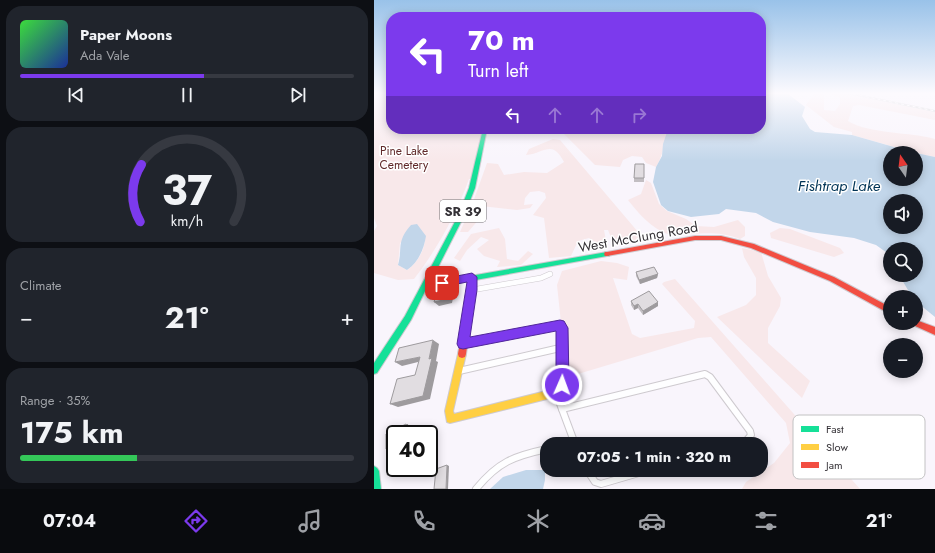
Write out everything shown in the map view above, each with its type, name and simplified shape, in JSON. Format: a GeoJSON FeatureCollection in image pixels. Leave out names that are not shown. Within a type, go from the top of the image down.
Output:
{"type":"FeatureCollection","features":[{"type":"Feature","properties":{"kind":"street","name":"SR 39"},"geometry":{"type":"LineString","coordinates":[[374,370],[399,334],[469,197],[484,134]]}},
{"type":"Feature","properties":{"kind":"street","name":"West McClung Road"},"geometry":{"type":"LineString","coordinates":[[424,287],[472,277],[695,238],[710,237],[742,242],[799,265],[837,281],[883,307]]}},
{"type":"Feature","properties":{"kind":"street"},"geometry":{"type":"LineString","coordinates":[[472,290],[540,278],[550,274]]}},
{"type":"Feature","properties":{"kind":"street"},"geometry":{"type":"LineString","coordinates":[[463,344],[555,324],[560,325],[562,328],[562,385],[556,393],[450,419],[449,411],[459,371],[463,344],[472,290],[472,277]]}},
{"type":"Feature","properties":{"kind":"street"},"geometry":{"type":"LineString","coordinates":[[923,326],[935,331]]}},
{"type":"Feature","properties":{"kind":"street"},"geometry":{"type":"LineString","coordinates":[[459,371],[562,347]]}},
{"type":"Feature","properties":{"kind":"street"},"geometry":{"type":"LineString","coordinates":[[562,409],[705,374],[710,377],[750,431],[751,435],[749,437]]}},
{"type":"Feature","properties":{"kind":"street"},"geometry":{"type":"LineString","coordinates":[[556,393],[570,437]]}},
{"type":"Feature","properties":{"kind":"street"},"geometry":{"type":"LineString","coordinates":[[476,489],[488,472],[500,462],[540,451]]}},
{"type":"Feature","properties":{"kind":"street"},"geometry":{"type":"LineString","coordinates":[[374,471],[376,489]]}},
{"type":"Feature","properties":{"kind":"street"},"geometry":{"type":"LineString","coordinates":[[592,477],[595,482],[601,484],[625,477]]}},
{"type":"Feature","properties":{"kind":"green space","name":"Pine Lake Cemetery"},"geometry":{"type":"Polygon","coordinates":[[[374,116],[386,116],[386,134],[481,134],[472,179],[469,179],[452,218],[438,244],[414,279],[398,280],[374,273],[374,231],[377,226],[374,218],[374,116]],[[420,229],[400,243],[398,265],[407,270],[411,267],[422,251],[425,239],[420,229]]]}},
{"type":"Feature","properties":{"kind":"green space"},"geometry":{"type":"Polygon","coordinates":[[[820,116],[850,116],[848,121],[878,131],[935,139],[935,157],[923,154],[923,146],[891,146],[852,135],[852,132],[834,127],[820,116]]]}},
{"type":"Feature","properties":{"kind":"green space"},"geometry":{"type":"Polygon","coordinates":[[[914,116],[935,116],[935,120],[914,116]]]}},
{"type":"Feature","properties":{"kind":"green space"},"geometry":{"type":"Polygon","coordinates":[[[564,134],[668,134],[662,154],[656,167],[646,163],[642,157],[632,156],[623,160],[620,167],[595,165],[564,134]]]}},
{"type":"Feature","properties":{"kind":"green space"},"geometry":{"type":"Polygon","coordinates":[[[553,139],[560,140],[644,239],[637,243],[614,245],[608,230],[604,230],[606,241],[598,244],[589,238],[578,241],[571,256],[549,258],[544,218],[533,215],[546,198],[545,193],[539,191],[530,192],[525,198],[524,205],[533,204],[530,208],[517,210],[472,205],[487,163],[498,164],[504,175],[524,172],[547,173],[564,162],[560,155],[552,149],[526,155],[529,149],[553,139]]]}},
{"type":"Feature","properties":{"kind":"green space"},"geometry":{"type":"Polygon","coordinates":[[[646,180],[651,183],[659,204],[667,211],[686,219],[696,226],[714,227],[738,220],[745,227],[745,236],[740,239],[727,235],[701,233],[674,236],[657,229],[641,216],[628,200],[641,194],[646,180]]]}},
{"type":"Feature","properties":{"kind":"green space"},"geometry":{"type":"Polygon","coordinates":[[[484,208],[486,211],[468,232],[460,232],[470,209],[484,208]]]}},
{"type":"Feature","properties":{"kind":"green space"},"geometry":{"type":"Polygon","coordinates":[[[499,228],[505,239],[507,259],[518,261],[528,251],[533,254],[521,265],[497,267],[500,261],[484,256],[477,249],[489,240],[481,237],[467,250],[460,261],[454,258],[471,234],[499,228]]]}},
{"type":"Feature","properties":{"kind":"green space"},"geometry":{"type":"Polygon","coordinates":[[[780,228],[790,229],[840,248],[844,253],[834,257],[771,238],[770,233],[780,228]]]}},
{"type":"Feature","properties":{"kind":"green space"},"geometry":{"type":"Polygon","coordinates":[[[742,248],[761,252],[768,276],[781,298],[780,306],[768,328],[768,343],[810,381],[802,398],[717,317],[746,305],[756,295],[756,278],[744,257],[742,248]]]}},
{"type":"Feature","properties":{"kind":"green space"},"geometry":{"type":"Polygon","coordinates":[[[601,261],[617,263],[629,267],[627,280],[613,278],[632,334],[640,338],[694,328],[695,321],[662,284],[675,279],[795,415],[793,415],[793,479],[851,479],[860,489],[742,489],[746,482],[753,477],[768,477],[768,467],[774,463],[790,443],[786,423],[711,337],[698,338],[578,374],[566,369],[557,285],[562,271],[601,261]]]}},
{"type":"Feature","properties":{"kind":"water","name":"Fishtrap Lake"},"geometry":{"type":"Polygon","coordinates":[[[766,116],[802,116],[810,129],[815,132],[852,135],[890,146],[883,146],[883,186],[923,186],[923,154],[935,157],[935,317],[923,307],[923,290],[908,290],[903,282],[923,282],[923,242],[883,242],[883,250],[876,245],[854,238],[810,232],[773,222],[756,213],[726,209],[719,214],[691,217],[668,211],[661,205],[653,182],[656,167],[662,156],[663,144],[666,134],[766,134],[766,116]]]}},
{"type":"Feature","properties":{"kind":"water"},"geometry":{"type":"Polygon","coordinates":[[[417,224],[426,236],[425,241],[417,260],[407,270],[398,265],[402,240],[406,231],[411,225],[417,224]]]}},
{"type":"Feature","properties":{"kind":"water"},"geometry":{"type":"Polygon","coordinates":[[[526,470],[540,470],[540,477],[545,477],[545,480],[543,489],[490,489],[503,477],[526,470]]]}},
{"type":"Feature","properties":{"kind":"building"},"geometry":{"type":"Polygon","coordinates":[[[635,164],[644,164],[644,178],[634,178],[635,164]]]}},
{"type":"Feature","properties":{"kind":"building"},"geometry":{"type":"Polygon","coordinates":[[[654,267],[658,274],[639,280],[636,272],[654,267]]]}},
{"type":"Feature","properties":{"kind":"building"},"geometry":{"type":"Polygon","coordinates":[[[451,285],[448,299],[434,302],[438,288],[451,285]]]}},
{"type":"Feature","properties":{"kind":"building"},"geometry":{"type":"Polygon","coordinates":[[[649,291],[658,302],[643,311],[638,304],[634,306],[631,301],[649,291]]]}},
{"type":"Feature","properties":{"kind":"building"},"geometry":{"type":"Polygon","coordinates":[[[433,340],[429,359],[432,358],[423,396],[390,404],[397,379],[415,375],[420,357],[395,362],[399,348],[433,340]]]}},
{"type":"Feature","properties":{"kind":"building"},"geometry":{"type":"Polygon","coordinates":[[[447,465],[446,489],[434,489],[435,477],[438,477],[438,468],[447,465]]]}},
{"type":"Feature","properties":{"kind":"traffic: fast"},"geometry":{"type":"LineString","coordinates":[[374,370],[408,318],[461,216],[472,188],[484,134]]}},
{"type":"Feature","properties":{"kind":"traffic: fast"},"geometry":{"type":"LineString","coordinates":[[424,287],[607,254]]}},
{"type":"Feature","properties":{"kind":"traffic: fast"},"geometry":{"type":"LineString","coordinates":[[374,471],[376,489]]}},
{"type":"Feature","properties":{"kind":"traffic: slow"},"geometry":{"type":"LineString","coordinates":[[462,354],[449,411],[450,419],[556,393],[563,385],[562,328],[560,325],[463,344]]}},
{"type":"Feature","properties":{"kind":"traffic: jam"},"geometry":{"type":"LineString","coordinates":[[607,254],[695,238],[721,238],[752,246],[832,279],[883,307]]}},
{"type":"Feature","properties":{"kind":"traffic: jam"},"geometry":{"type":"LineString","coordinates":[[462,354],[472,290],[472,277]]}},
{"type":"Feature","properties":{"kind":"traffic: jam"},"geometry":{"type":"LineString","coordinates":[[923,326],[935,331]]}},
{"type":"Feature","properties":{"kind":"route"},"geometry":{"type":"LineString","coordinates":[[442,283],[472,277],[472,290],[463,344],[555,324],[560,325],[562,328],[562,385]]}}]}
